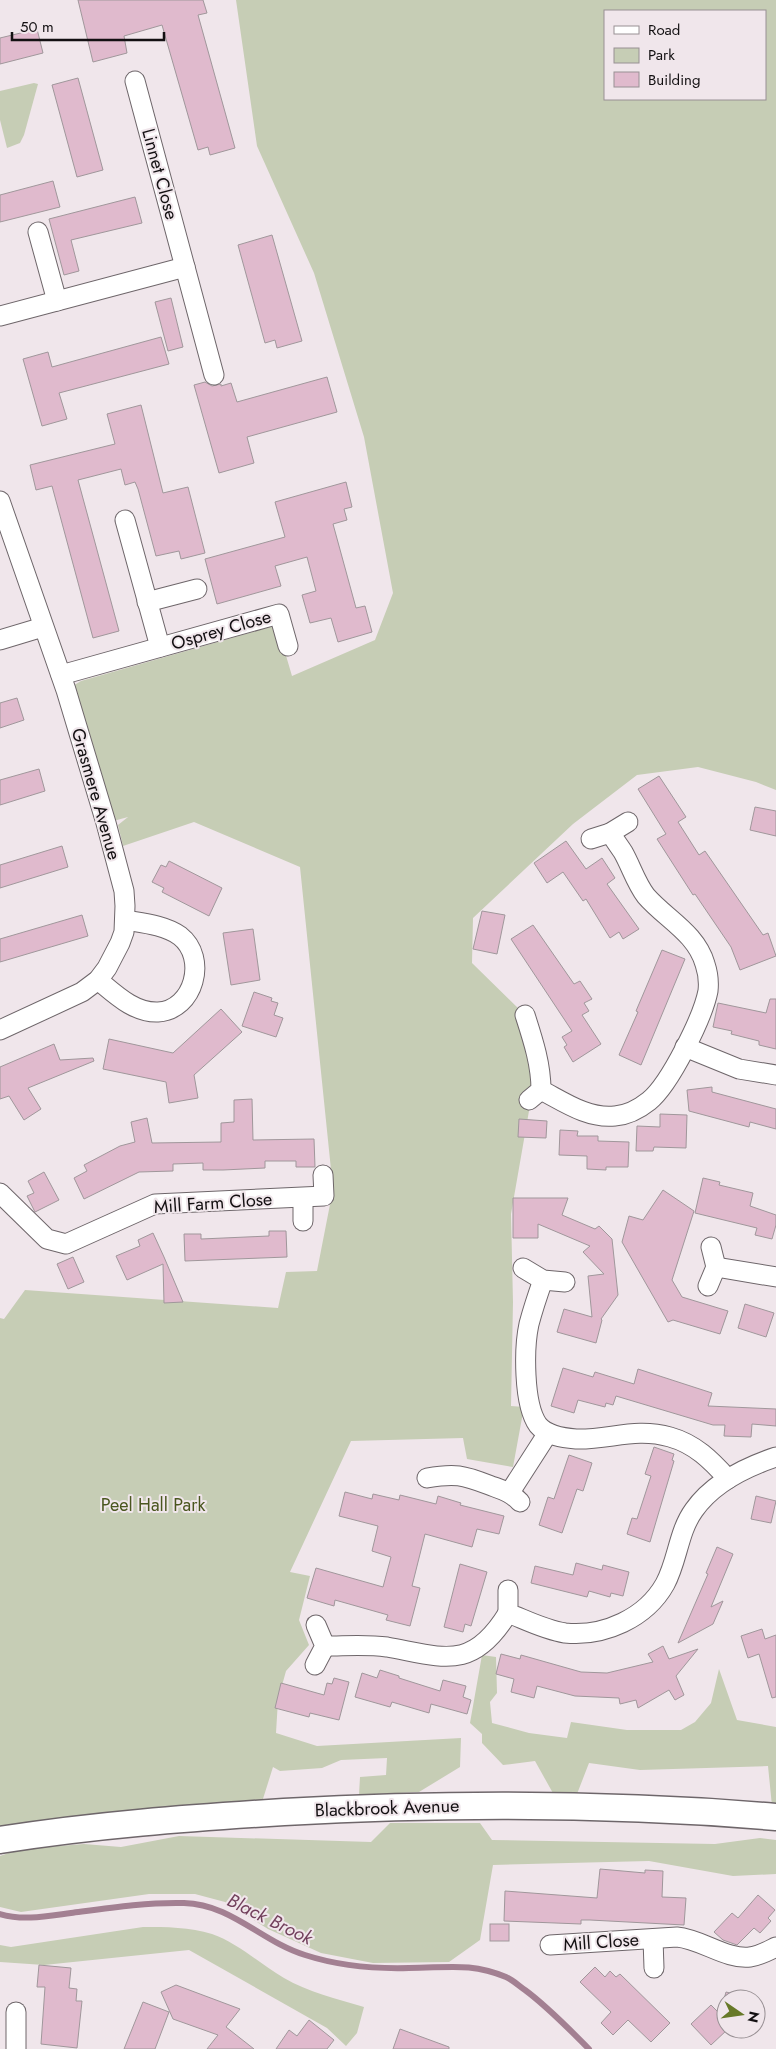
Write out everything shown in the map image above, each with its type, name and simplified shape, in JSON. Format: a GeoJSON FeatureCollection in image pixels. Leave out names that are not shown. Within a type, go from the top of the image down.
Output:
{"type":"FeatureCollection","features":[{"type":"Feature","properties":{"kind":"street","name":"Linnet Close"},"geometry":{"type":"LineString","coordinates":[[135,81],[214,375]]}},
{"type":"Feature","properties":{"kind":"street"},"geometry":{"type":"LineString","coordinates":[[38,232],[57,301]]}},
{"type":"Feature","properties":{"kind":"street"},"geometry":{"type":"LineString","coordinates":[[0,316],[185,267]]}},
{"type":"Feature","properties":{"kind":"street","name":"Grasmere Avenue"},"geometry":{"type":"LineString","coordinates":[[0,501],[61,675],[124,891],[125,920],[124,932],[116,953],[98,980],[82,992],[0,1030]]}},
{"type":"Feature","properties":{"kind":"street","name":"Osprey Close"},"geometry":{"type":"LineString","coordinates":[[125,520],[160,647]]}},
{"type":"Feature","properties":{"kind":"street"},"geometry":{"type":"LineString","coordinates":[[147,602],[197,589]]}},
{"type":"Feature","properties":{"kind":"street","name":"Osprey Close"},"geometry":{"type":"LineString","coordinates":[[61,675],[279,614],[288,646]]}},
{"type":"Feature","properties":{"kind":"street"},"geometry":{"type":"LineString","coordinates":[[0,640],[43,627]]}},
{"type":"Feature","properties":{"kind":"street"},"geometry":{"type":"LineString","coordinates":[[591,839],[610,833],[628,822]]}},
{"type":"Feature","properties":{"kind":"street"},"geometry":{"type":"LineString","coordinates":[[525,1015],[536,1050],[541,1076],[535,1095],[589,1114],[602,1116],[628,1114],[640,1108],[662,1088],[685,1048],[708,991],[705,963],[698,948],[688,935],[645,894],[610,833]]}},
{"type":"Feature","properties":{"kind":"street"},"geometry":{"type":"LineString","coordinates":[[98,980],[129,1003],[146,1010],[158,1012],[169,1009],[178,1003],[192,986],[195,976],[195,964],[187,943],[179,935],[168,930],[125,920]]}},
{"type":"Feature","properties":{"kind":"street"},"geometry":{"type":"LineString","coordinates":[[685,1048],[739,1069],[776,1075]]}},
{"type":"Feature","properties":{"kind":"street","name":"Mill Farm Close"},"geometry":{"type":"LineString","coordinates":[[0,1193],[47,1239],[66,1244],[155,1204],[324,1196],[323,1175]]}},
{"type":"Feature","properties":{"kind":"street"},"geometry":{"type":"LineString","coordinates":[[303,1198],[303,1221]]}},
{"type":"Feature","properties":{"kind":"street"},"geometry":{"type":"LineString","coordinates":[[708,1286],[716,1267],[711,1247]]}},
{"type":"Feature","properties":{"kind":"street"},"geometry":{"type":"LineString","coordinates":[[716,1267],[776,1277]]}},
{"type":"Feature","properties":{"kind":"street"},"geometry":{"type":"LineString","coordinates":[[523,1268],[543,1280],[565,1282]]}},
{"type":"Feature","properties":{"kind":"street"},"geometry":{"type":"LineString","coordinates":[[543,1280],[529,1323],[527,1341],[526,1374],[532,1412],[538,1425],[548,1433],[562,1438],[578,1439],[640,1432],[672,1437],[699,1450],[712,1460],[728,1479]]}},
{"type":"Feature","properties":{"kind":"street"},"geometry":{"type":"LineString","coordinates":[[427,1478],[447,1474],[461,1475],[515,1497],[548,1433]]}},
{"type":"Feature","properties":{"kind":"street"},"geometry":{"type":"LineString","coordinates":[[508,1613],[550,1630],[564,1633],[597,1631],[630,1619],[656,1598],[665,1583],[680,1537],[695,1508],[705,1496],[747,1468],[776,1457]]}},
{"type":"Feature","properties":{"kind":"street"},"geometry":{"type":"LineString","coordinates":[[325,1646],[363,1645],[386,1647],[427,1656],[457,1656],[479,1646],[499,1627],[508,1613],[508,1590]]}},
{"type":"Feature","properties":{"kind":"street"},"geometry":{"type":"LineString","coordinates":[[316,1625],[325,1646]]}},
{"type":"Feature","properties":{"kind":"street"},"geometry":{"type":"LineString","coordinates":[[315,1665],[325,1646]]}},
{"type":"Feature","properties":{"kind":"street","name":"Blackbrook Avenue"},"geometry":{"type":"LineString","coordinates":[[0,1840],[165,1821],[412,1806],[650,1808],[776,1816]]}},
{"type":"Feature","properties":{"kind":"street","name":"Mill Close"},"geometry":{"type":"LineString","coordinates":[[652,1938],[654,1968]]}},
{"type":"Feature","properties":{"kind":"street","name":"Mill Close"},"geometry":{"type":"LineString","coordinates":[[550,1945],[652,1938],[686,1938],[732,1955],[746,1958],[759,1955],[776,1947]]}},
{"type":"Feature","properties":{"kind":"street"},"geometry":{"type":"LineString","coordinates":[[16,2012],[16,2049]]}},
{"type":"Feature","properties":{"kind":"green space","name":"Peel Hall Park"},"geometry":{"type":"Polygon","coordinates":[[[236,0],[776,0],[776,790],[756,782],[698,767],[637,775],[573,824],[473,918],[472,963],[522,1012],[537,1065],[511,1214],[513,1302],[511,1406],[524,1407],[513,1467],[467,1459],[463,1438],[351,1441],[290,1572],[310,1576],[299,1620],[309,1645],[286,1671],[278,1700],[276,1733],[317,1746],[461,1738],[460,1767],[419,1792],[359,1795],[360,1777],[386,1775],[387,1758],[341,1760],[322,1768],[280,1771],[273,1767],[262,1802],[0,1828],[0,1318],[4,1319],[25,1290],[278,1308],[286,1272],[317,1271],[333,1189],[300,867],[194,822],[123,846],[118,825],[128,817],[106,823],[66,690],[81,681],[277,625],[292,676],[375,640],[393,593],[364,437],[314,273],[257,146],[236,0]]]}},
{"type":"Feature","properties":{"kind":"green space"},"geometry":{"type":"Polygon","coordinates":[[[34,83],[38,84],[24,135],[20,143],[7,148],[0,120],[0,91],[34,83]]]}},
{"type":"Feature","properties":{"kind":"green space"},"geometry":{"type":"Polygon","coordinates":[[[482,1655],[496,1657],[497,1693],[490,1702],[492,1723],[529,1733],[567,1738],[571,1722],[627,1730],[681,1730],[695,1722],[711,1703],[719,1669],[737,1720],[776,1727],[776,1805],[772,1806],[768,1766],[640,1770],[589,1763],[577,1794],[554,1795],[535,1761],[503,1765],[482,1743],[482,1734],[470,1723],[482,1655]]]}},
{"type":"Feature","properties":{"kind":"green space"},"geometry":{"type":"Polygon","coordinates":[[[390,1823],[480,1823],[492,1840],[715,1844],[760,1838],[776,1840],[776,1874],[733,1876],[649,1861],[493,1865],[480,1940],[449,1962],[373,1963],[321,1953],[268,1929],[225,1902],[195,1894],[149,1894],[21,1912],[0,1907],[0,1856],[20,1849],[84,1844],[121,1847],[179,1836],[371,1842],[390,1823]]]}},
{"type":"Feature","properties":{"kind":"green space"},"geometry":{"type":"Polygon","coordinates":[[[143,1927],[169,1927],[212,1934],[231,1943],[293,1983],[323,1995],[364,2007],[357,2033],[346,2046],[327,2028],[189,1950],[44,1965],[0,1962],[0,1945],[11,1947],[143,1927]]]}},
{"type":"Feature","properties":{"kind":"building"},"geometry":{"type":"Polygon","coordinates":[[[78,0],[203,0],[207,13],[198,15],[235,148],[210,155],[208,147],[198,150],[162,25],[124,36],[127,53],[93,62],[78,0]]]}},
{"type":"Feature","properties":{"kind":"building"},"geometry":{"type":"Polygon","coordinates":[[[37,29],[43,53],[0,64],[0,38],[37,29]]]}},
{"type":"Feature","properties":{"kind":"building"},"geometry":{"type":"Polygon","coordinates":[[[78,78],[103,170],[77,177],[52,85],[78,78]]]}},
{"type":"Feature","properties":{"kind":"building"},"geometry":{"type":"Polygon","coordinates":[[[53,181],[60,207],[0,222],[0,195],[53,181]]]}},
{"type":"Feature","properties":{"kind":"building"},"geometry":{"type":"Polygon","coordinates":[[[135,197],[142,223],[71,240],[79,271],[64,275],[49,219],[135,197]]]}},
{"type":"Feature","properties":{"kind":"building"},"geometry":{"type":"Polygon","coordinates":[[[272,235],[302,341],[277,348],[275,340],[265,343],[238,245],[272,235]]]}},
{"type":"Feature","properties":{"kind":"building"},"geometry":{"type":"Polygon","coordinates":[[[171,298],[183,347],[168,351],[155,302],[171,298]]]}},
{"type":"Feature","properties":{"kind":"building"},"geometry":{"type":"Polygon","coordinates":[[[161,337],[169,364],[59,393],[67,419],[42,426],[23,359],[48,352],[52,367],[161,337]]]}},
{"type":"Feature","properties":{"kind":"building"},"geometry":{"type":"Polygon","coordinates":[[[327,377],[337,412],[247,437],[254,463],[219,473],[194,385],[205,382],[212,386],[221,384],[221,386],[231,383],[237,402],[327,377]]]}},
{"type":"Feature","properties":{"kind":"building"},"geometry":{"type":"Polygon","coordinates":[[[141,405],[163,493],[188,487],[205,553],[181,559],[179,551],[156,556],[138,489],[135,482],[125,485],[121,469],[78,480],[119,631],[93,638],[52,486],[36,490],[30,465],[115,444],[107,414],[141,405]]]}},
{"type":"Feature","properties":{"kind":"building"},"geometry":{"type":"Polygon","coordinates":[[[346,482],[352,507],[344,509],[347,520],[333,524],[356,608],[365,606],[372,632],[338,642],[331,618],[310,623],[302,595],[316,591],[307,557],[275,566],[281,586],[217,604],[205,559],[285,537],[275,502],[346,482]]]}},
{"type":"Feature","properties":{"kind":"building"},"geometry":{"type":"Polygon","coordinates":[[[17,698],[24,720],[0,728],[0,703],[17,698]]]}},
{"type":"Feature","properties":{"kind":"building"},"geometry":{"type":"Polygon","coordinates":[[[39,769],[45,791],[0,805],[0,780],[39,769]]]}},
{"type":"Feature","properties":{"kind":"building"},"geometry":{"type":"Polygon","coordinates":[[[659,776],[686,817],[678,822],[699,855],[705,851],[763,935],[768,933],[776,956],[740,970],[731,947],[695,894],[693,895],[657,839],[666,834],[638,789],[659,776]]]}},
{"type":"Feature","properties":{"kind":"building"},"geometry":{"type":"Polygon","coordinates":[[[755,807],[776,811],[776,836],[750,830],[755,807]]]}},
{"type":"Feature","properties":{"kind":"building"},"geometry":{"type":"Polygon","coordinates":[[[566,841],[586,869],[602,858],[615,878],[607,884],[639,929],[623,939],[619,932],[610,938],[586,899],[583,901],[563,872],[547,883],[534,863],[566,841]]]}},
{"type":"Feature","properties":{"kind":"building"},"geometry":{"type":"Polygon","coordinates":[[[62,846],[68,867],[0,888],[0,865],[62,846]]]}},
{"type":"Feature","properties":{"kind":"building"},"geometry":{"type":"Polygon","coordinates":[[[169,861],[222,888],[209,916],[162,892],[164,888],[152,882],[161,865],[166,867],[169,861]]]}},
{"type":"Feature","properties":{"kind":"building"},"geometry":{"type":"Polygon","coordinates":[[[482,911],[505,915],[497,954],[473,949],[482,911]]]}},
{"type":"Feature","properties":{"kind":"building"},"geometry":{"type":"Polygon","coordinates":[[[82,915],[88,936],[0,962],[0,939],[82,915]]]}},
{"type":"Feature","properties":{"kind":"building"},"geometry":{"type":"Polygon","coordinates":[[[533,925],[574,984],[580,981],[592,999],[584,1003],[589,1011],[582,1015],[601,1044],[573,1062],[564,1047],[567,1045],[562,1037],[572,1031],[511,939],[533,925]]]}},
{"type":"Feature","properties":{"kind":"building"},"geometry":{"type":"Polygon","coordinates":[[[253,929],[260,980],[231,985],[223,933],[253,929]]]}},
{"type":"Feature","properties":{"kind":"building"},"geometry":{"type":"Polygon","coordinates":[[[662,950],[685,959],[641,1065],[619,1055],[662,950]]]}},
{"type":"Feature","properties":{"kind":"building"},"geometry":{"type":"Polygon","coordinates":[[[254,992],[272,998],[271,1001],[278,1003],[274,1015],[283,1018],[276,1037],[242,1026],[254,992]]]}},
{"type":"Feature","properties":{"kind":"building"},"geometry":{"type":"Polygon","coordinates":[[[770,999],[776,999],[776,1049],[759,1045],[759,1041],[731,1034],[732,1031],[713,1027],[718,1003],[766,1013],[770,999]]]}},
{"type":"Feature","properties":{"kind":"building"},"geometry":{"type":"Polygon","coordinates":[[[221,1009],[242,1032],[194,1075],[198,1098],[169,1103],[166,1082],[103,1069],[109,1039],[173,1053],[221,1009]]]}},
{"type":"Feature","properties":{"kind":"building"},"geometry":{"type":"Polygon","coordinates":[[[54,1044],[60,1060],[93,1058],[94,1061],[28,1088],[41,1109],[24,1120],[9,1096],[0,1099],[0,1067],[54,1044]]]}},
{"type":"Feature","properties":{"kind":"building"},"geometry":{"type":"Polygon","coordinates":[[[712,1087],[712,1092],[776,1109],[776,1129],[750,1122],[749,1127],[689,1111],[687,1090],[712,1087]]]}},
{"type":"Feature","properties":{"kind":"building"},"geometry":{"type":"Polygon","coordinates":[[[252,1099],[253,1140],[314,1139],[315,1167],[296,1167],[296,1161],[265,1161],[265,1168],[223,1170],[203,1170],[203,1163],[173,1164],[173,1171],[139,1172],[84,1199],[74,1178],[87,1171],[84,1165],[120,1146],[135,1142],[131,1122],[147,1118],[152,1143],[221,1142],[221,1123],[234,1122],[234,1100],[252,1099]]]}},
{"type":"Feature","properties":{"kind":"building"},"geometry":{"type":"Polygon","coordinates":[[[660,1114],[687,1115],[686,1148],[654,1147],[653,1151],[636,1151],[637,1126],[660,1127],[660,1114]]]}},
{"type":"Feature","properties":{"kind":"building"},"geometry":{"type":"Polygon","coordinates":[[[519,1119],[547,1121],[546,1138],[518,1137],[519,1119]]]}},
{"type":"Feature","properties":{"kind":"building"},"geometry":{"type":"Polygon","coordinates":[[[560,1130],[578,1131],[577,1136],[598,1136],[598,1141],[629,1142],[628,1167],[606,1167],[606,1170],[587,1169],[587,1156],[559,1155],[560,1130]]]}},
{"type":"Feature","properties":{"kind":"building"},"geometry":{"type":"Polygon","coordinates":[[[44,1172],[59,1200],[35,1212],[27,1196],[34,1193],[28,1181],[44,1172]]]}},
{"type":"Feature","properties":{"kind":"building"},"geometry":{"type":"Polygon","coordinates":[[[703,1178],[720,1182],[719,1185],[753,1193],[750,1206],[776,1215],[776,1225],[772,1239],[755,1235],[757,1228],[695,1213],[703,1178]]]}},
{"type":"Feature","properties":{"kind":"building"},"geometry":{"type":"Polygon","coordinates":[[[663,1190],[694,1211],[672,1280],[682,1297],[728,1311],[720,1334],[673,1320],[668,1322],[622,1242],[629,1216],[643,1220],[663,1190]]]}},
{"type":"Feature","properties":{"kind":"building"},"geometry":{"type":"Polygon","coordinates":[[[513,1198],[568,1198],[562,1215],[595,1229],[599,1226],[612,1239],[618,1295],[601,1319],[596,1343],[557,1332],[564,1309],[592,1317],[588,1276],[604,1274],[583,1252],[590,1246],[538,1224],[538,1238],[513,1238],[513,1198]]]}},
{"type":"Feature","properties":{"kind":"building"},"geometry":{"type":"Polygon","coordinates":[[[269,1231],[286,1231],[287,1257],[185,1261],[184,1234],[201,1234],[201,1239],[269,1236],[269,1231]]]}},
{"type":"Feature","properties":{"kind":"building"},"geometry":{"type":"Polygon","coordinates":[[[153,1233],[183,1302],[164,1303],[163,1264],[127,1280],[116,1256],[140,1246],[138,1240],[153,1233]]]}},
{"type":"Feature","properties":{"kind":"building"},"geometry":{"type":"Polygon","coordinates":[[[73,1257],[84,1282],[68,1289],[57,1264],[73,1257]]]}},
{"type":"Feature","properties":{"kind":"building"},"geometry":{"type":"Polygon","coordinates":[[[745,1304],[774,1313],[766,1337],[738,1328],[745,1304]]]}},
{"type":"Feature","properties":{"kind":"building"},"geometry":{"type":"Polygon","coordinates":[[[563,1368],[593,1377],[595,1372],[634,1384],[638,1369],[712,1393],[708,1406],[776,1409],[776,1426],[752,1424],[751,1437],[724,1436],[725,1425],[713,1425],[616,1396],[613,1405],[606,1403],[605,1407],[578,1400],[574,1413],[551,1406],[563,1368]]]}},
{"type":"Feature","properties":{"kind":"building"},"geometry":{"type":"Polygon","coordinates":[[[654,1447],[674,1454],[672,1460],[674,1461],[650,1542],[627,1534],[632,1518],[637,1519],[651,1476],[645,1474],[654,1447]]]}},
{"type":"Feature","properties":{"kind":"building"},"geometry":{"type":"Polygon","coordinates":[[[569,1455],[592,1463],[583,1491],[577,1489],[562,1533],[539,1525],[548,1497],[554,1499],[569,1455]]]}},
{"type":"Feature","properties":{"kind":"building"},"geometry":{"type":"Polygon","coordinates":[[[345,1492],[372,1499],[373,1494],[399,1500],[400,1495],[436,1504],[438,1496],[461,1503],[460,1505],[504,1516],[499,1534],[477,1529],[472,1547],[425,1534],[412,1586],[420,1588],[410,1626],[386,1620],[388,1615],[335,1600],[334,1606],[307,1598],[316,1568],[383,1587],[391,1557],[372,1551],[378,1526],[339,1516],[345,1492]]]}},
{"type":"Feature","properties":{"kind":"building"},"geometry":{"type":"Polygon","coordinates":[[[756,1496],[776,1501],[771,1523],[751,1519],[756,1496]]]}},
{"type":"Feature","properties":{"kind":"building"},"geometry":{"type":"Polygon","coordinates":[[[717,1547],[733,1554],[711,1607],[723,1601],[713,1624],[678,1643],[708,1574],[706,1573],[717,1547]]]}},
{"type":"Feature","properties":{"kind":"building"},"geometry":{"type":"Polygon","coordinates":[[[576,1563],[602,1570],[603,1565],[629,1572],[623,1596],[611,1593],[610,1597],[589,1591],[587,1597],[531,1583],[535,1566],[573,1575],[576,1563]]]}},
{"type":"Feature","properties":{"kind":"building"},"geometry":{"type":"Polygon","coordinates":[[[460,1564],[487,1572],[471,1626],[465,1624],[463,1632],[444,1627],[460,1564]]]}},
{"type":"Feature","properties":{"kind":"building"},"geometry":{"type":"Polygon","coordinates":[[[762,1629],[765,1639],[776,1635],[776,1697],[772,1698],[759,1654],[748,1658],[741,1636],[762,1629]]]}},
{"type":"Feature","properties":{"kind":"building"},"geometry":{"type":"Polygon","coordinates":[[[663,1646],[669,1659],[698,1649],[676,1676],[684,1695],[675,1700],[669,1690],[638,1708],[636,1700],[620,1704],[619,1698],[575,1696],[537,1686],[534,1698],[511,1692],[514,1679],[496,1674],[501,1654],[520,1659],[521,1655],[581,1672],[607,1673],[653,1662],[648,1654],[663,1646]]]}},
{"type":"Feature","properties":{"kind":"building"},"geometry":{"type":"Polygon","coordinates":[[[380,1670],[440,1691],[443,1680],[466,1686],[463,1697],[471,1700],[467,1714],[431,1704],[429,1713],[392,1702],[390,1707],[355,1697],[362,1673],[377,1678],[380,1670]]]}},
{"type":"Feature","properties":{"kind":"building"},"geometry":{"type":"Polygon","coordinates":[[[334,1678],[349,1682],[339,1720],[310,1713],[309,1717],[275,1708],[281,1683],[324,1695],[327,1683],[332,1684],[334,1678]]]}},
{"type":"Feature","properties":{"kind":"building"},"geometry":{"type":"Polygon","coordinates":[[[600,1869],[645,1873],[645,1870],[663,1871],[662,1897],[686,1898],[684,1925],[590,1920],[581,1920],[581,1924],[504,1921],[505,1891],[597,1898],[600,1869]]]}},
{"type":"Feature","properties":{"kind":"building"},"geometry":{"type":"Polygon","coordinates":[[[758,1895],[775,1910],[768,1918],[771,1921],[760,1933],[754,1928],[737,1945],[723,1940],[714,1932],[732,1913],[738,1918],[758,1895]]]}},
{"type":"Feature","properties":{"kind":"building"},"geometry":{"type":"Polygon","coordinates":[[[490,1924],[509,1924],[509,1941],[490,1941],[490,1924]]]}},
{"type":"Feature","properties":{"kind":"building"},"geometry":{"type":"Polygon","coordinates":[[[39,1965],[71,1968],[69,1988],[77,1989],[76,2001],[82,2001],[77,2048],[41,2044],[45,1987],[37,1987],[39,1965]]]}},
{"type":"Feature","properties":{"kind":"building"},"geometry":{"type":"Polygon","coordinates":[[[595,1967],[605,1977],[610,1971],[616,1977],[620,1974],[670,2023],[651,2042],[628,2020],[613,2035],[601,2023],[611,2012],[580,1982],[595,1967]]]}},
{"type":"Feature","properties":{"kind":"building"},"geometry":{"type":"Polygon","coordinates":[[[176,1985],[240,2009],[226,2027],[254,2049],[207,2049],[218,2035],[173,2019],[161,1992],[176,1985]]]}},
{"type":"Feature","properties":{"kind":"building"},"geometry":{"type":"Polygon","coordinates":[[[143,2002],[169,2012],[155,2049],[124,2049],[143,2002]]]}},
{"type":"Feature","properties":{"kind":"building"},"geometry":{"type":"Polygon","coordinates":[[[711,2005],[716,2010],[717,2039],[711,2045],[691,2024],[711,2005]]]}},
{"type":"Feature","properties":{"kind":"building"},"geometry":{"type":"Polygon","coordinates":[[[309,2020],[334,2040],[327,2049],[276,2049],[289,2030],[297,2036],[309,2020]]]}},
{"type":"Feature","properties":{"kind":"building"},"geometry":{"type":"Polygon","coordinates":[[[400,2029],[449,2047],[449,2049],[393,2049],[400,2029]]]}},
{"type":"Feature","properties":{"kind":"waterway","name":"Black Brook"},"geometry":{"type":"LineString","coordinates":[[0,1914],[36,1917],[142,1904],[184,1903],[201,1905],[232,1916],[289,1949],[331,1962],[382,1968],[447,1967],[481,1969],[506,1977],[516,1983],[542,2003],[589,2049]]}}]}
